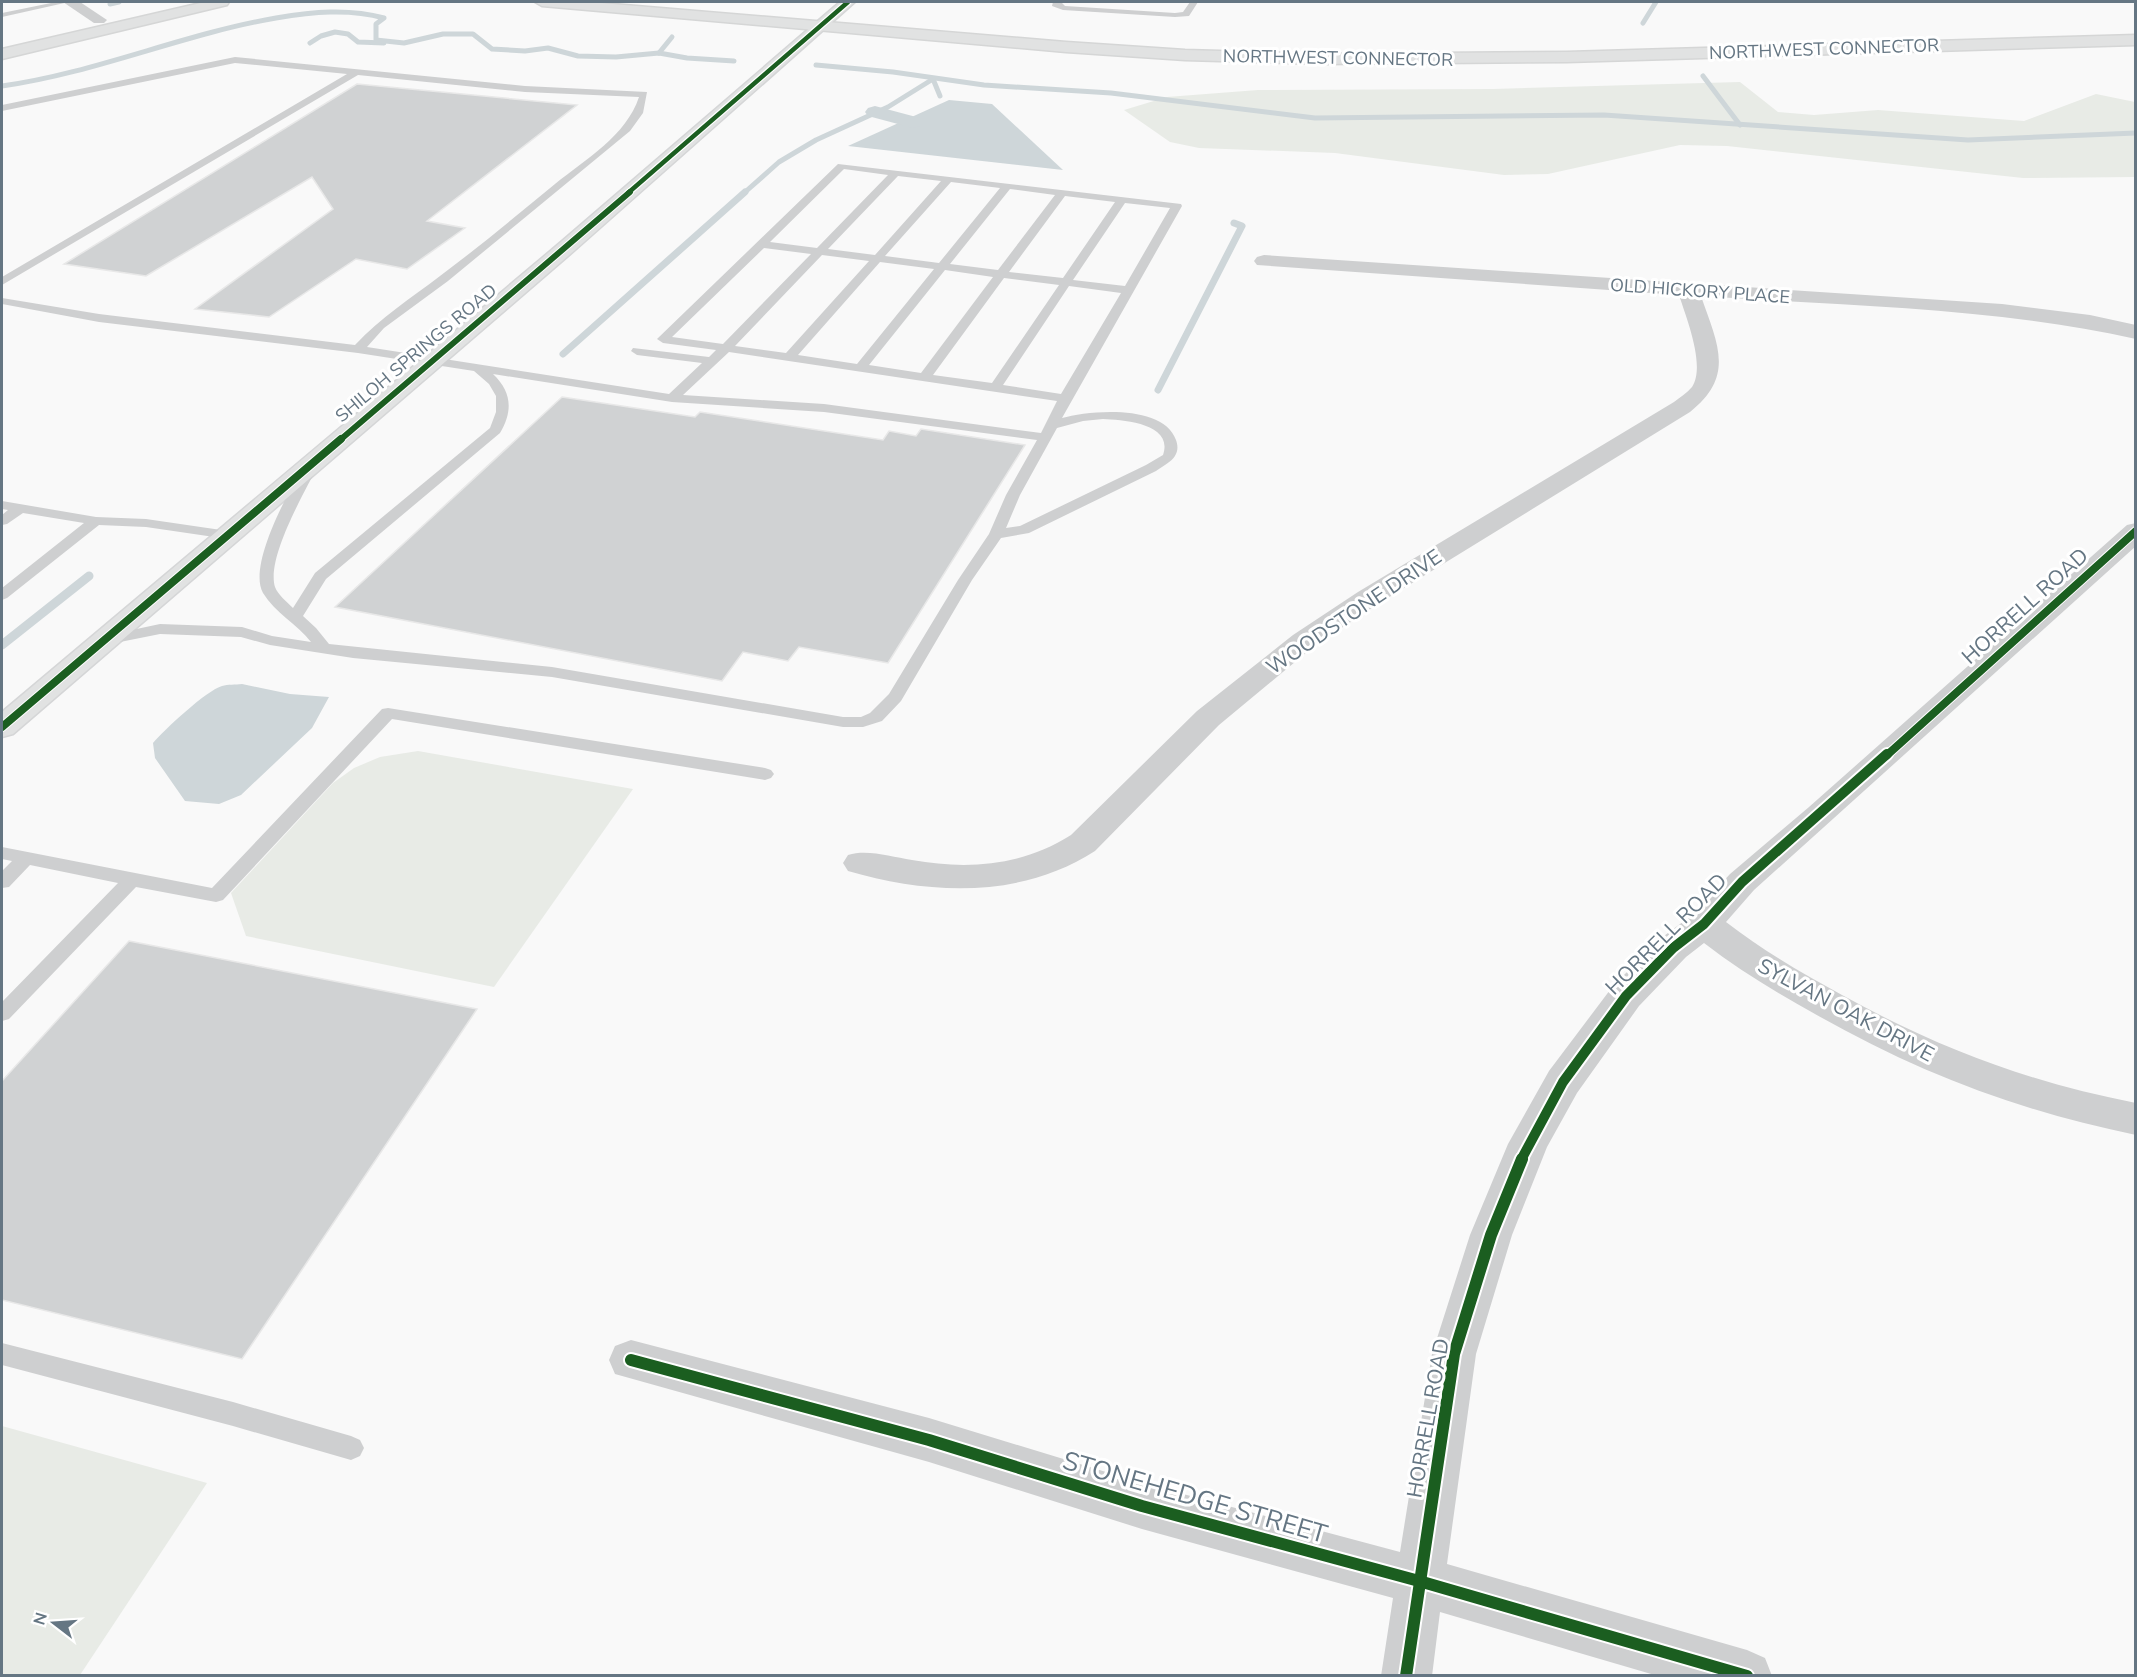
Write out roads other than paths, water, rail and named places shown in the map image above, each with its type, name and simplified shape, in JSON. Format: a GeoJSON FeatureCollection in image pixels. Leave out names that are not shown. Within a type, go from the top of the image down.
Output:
{"type":"FeatureCollection","features":[{"type":"Feature","properties":{"kind":"main road"},"geometry":{"type":"LineString","coordinates":[[2,54],[176,2]]}},
{"type":"Feature","properties":{"kind":"main road"},"geometry":{"type":"LineString","coordinates":[[99,26],[222,2]]}},
{"type":"Feature","properties":{"kind":"main road","name":"NORTHWEST CONNECTOR"},"geometry":{"type":"LineString","coordinates":[[542,2],[1066,47],[1322,59],[1556,57],[2136,40]]}},
{"type":"Feature","properties":{"kind":"main road","name":"NORTHWEST CONNECTOR"},"geometry":{"type":"LineString","coordinates":[[680,2],[1189,42],[1331,46],[1533,44],[2136,26]]}},
{"type":"Feature","properties":{"kind":"main road","name":"SHILOH SPRINGS ROAD"},"geometry":{"type":"LineString","coordinates":[[2,727],[432,361],[848,2]]}},
{"type":"Feature","properties":{"kind":"main road"},"geometry":{"type":"LineString","coordinates":[[2,43],[240,3]]}},
{"type":"Feature","properties":{"kind":"street"},"geometry":{"type":"LineString","coordinates":[[70,2],[99,26]]}},
{"type":"Feature","properties":{"kind":"street","name":"OLD HICKORY PLACE"},"geometry":{"type":"LineString","coordinates":[[1264,261],[2002,310],[2090,322],[2136,332]]}},
{"type":"Feature","properties":{"kind":"street","name":"WOODSTONE DRIVE"},"geometry":{"type":"LineString","coordinates":[[860,864],[930,875],[976,878],[1008,874],[1045,864],[1083,843],[1208,718],[1303,640],[1682,407],[1696,395],[1706,382],[1709,364],[1688,290]]}},
{"type":"Feature","properties":{"kind":"street","name":"HORRELL ROAD"},"geometry":{"type":"LineString","coordinates":[[1406,1676],[1454,1354],[1491,1234],[1528,1144],[1563,1082],[1626,996],[1673,948],[1704,924],[1742,882],[1820,815],[2136,531]]}},
{"type":"Feature","properties":{"kind":"street","name":"SYLVAN OAK DRIVE"},"geometry":{"type":"LineString","coordinates":[[1704,924],[1730,945],[1778,977],[1896,1041],[1966,1071],[2040,1096],[2136,1119]]}},
{"type":"Feature","properties":{"kind":"street","name":"STONEHEDGE STREET"},"geometry":{"type":"LineString","coordinates":[[631,1360],[929,1440],[1142,1506],[1419,1581],[1747,1676]]}},
{"type":"Feature","properties":{"kind":"lane"},"geometry":{"type":"LineString","coordinates":[[2,15],[65,2]]}},
{"type":"Feature","properties":{"kind":"lane"},"geometry":{"type":"LineString","coordinates":[[1057,2],[1055,4],[1063,8],[1175,15],[1186,14],[1194,2]]}},
{"type":"Feature","properties":{"kind":"lane"},"geometry":{"type":"LineString","coordinates":[[2,108],[227,61],[358,71],[525,89],[644,94],[638,113],[627,129],[444,279],[380,325],[358,349]]}},
{"type":"Feature","properties":{"kind":"lane"},"geometry":{"type":"LineString","coordinates":[[2,282],[358,71]]}},
{"type":"Feature","properties":{"kind":"lane"},"geometry":{"type":"LineString","coordinates":[[105,640],[160,629],[211,629],[353,653],[552,672],[843,722],[863,722],[876,717],[895,697],[996,534],[1012,495],[1065,398],[1177,206],[842,166],[663,339],[1065,398]]}},
{"type":"Feature","properties":{"kind":"lane"},"geometry":{"type":"LineString","coordinates":[[672,398],[726,348],[895,173]]}},
{"type":"Feature","properties":{"kind":"lane"},"geometry":{"type":"LineString","coordinates":[[789,357],[948,179]]}},
{"type":"Feature","properties":{"kind":"lane"},"geometry":{"type":"LineString","coordinates":[[860,368],[1007,186]]}},
{"type":"Feature","properties":{"kind":"lane"},"geometry":{"type":"LineString","coordinates":[[924,378],[1062,192]]}},
{"type":"Feature","properties":{"kind":"lane"},"geometry":{"type":"LineString","coordinates":[[995,388],[1068,283],[1122,199]]}},
{"type":"Feature","properties":{"kind":"lane"},"geometry":{"type":"LineString","coordinates":[[761,244],[1128,290]]}},
{"type":"Feature","properties":{"kind":"lane"},"geometry":{"type":"LineString","coordinates":[[2,301],[99,318],[358,349],[672,398],[824,408],[1048,431],[1082,417],[1100,415],[1135,418],[1162,430],[1171,440],[1172,449],[1167,458],[1150,468],[1024,530],[996,534]]}},
{"type":"Feature","properties":{"kind":"lane"},"geometry":{"type":"LineString","coordinates":[[637,351],[712,362]]}},
{"type":"Feature","properties":{"kind":"lane"},"geometry":{"type":"LineString","coordinates":[[296,616],[320,576],[495,430],[502,418],[503,397],[493,378],[479,369]]}},
{"type":"Feature","properties":{"kind":"lane"},"geometry":{"type":"LineString","coordinates":[[313,462],[272,549],[267,568],[267,586],[277,601],[313,631],[322,646]]}},
{"type":"Feature","properties":{"kind":"lane"},"geometry":{"type":"LineString","coordinates":[[2,505],[96,521],[146,523],[228,535]]}},
{"type":"Feature","properties":{"kind":"lane"},"geometry":{"type":"LineString","coordinates":[[2,521],[20,508]]}},
{"type":"Feature","properties":{"kind":"lane"},"geometry":{"type":"LineString","coordinates":[[2,595],[96,521]]}},
{"type":"Feature","properties":{"kind":"lane"},"geometry":{"type":"LineString","coordinates":[[2,854],[216,895],[388,713],[765,774]]}},
{"type":"Feature","properties":{"kind":"lane"},"geometry":{"type":"LineString","coordinates":[[2,882],[26,858]]}},
{"type":"Feature","properties":{"kind":"lane"},"geometry":{"type":"LineString","coordinates":[[2,1014],[132,880]]}},
{"type":"Feature","properties":{"kind":"lane"},"geometry":{"type":"LineString","coordinates":[[2,1354],[233,1414],[351,1448]]}},
{"type":"Feature","properties":{"kind":"waterway"},"geometry":{"type":"LineString","coordinates":[[110,4],[119,2]]}},
{"type":"Feature","properties":{"kind":"waterway"},"geometry":{"type":"LineString","coordinates":[[1643,23],[1656,2]]}},
{"type":"Feature","properties":{"kind":"waterway"},"geometry":{"type":"LineString","coordinates":[[2,86],[71,72],[241,25],[290,16],[330,12],[357,13],[384,18],[376,24],[376,40],[404,43],[443,34],[473,34],[492,49],[525,51],[548,48],[578,56],[616,57],[659,53]]}},
{"type":"Feature","properties":{"kind":"waterway"},"geometry":{"type":"LineString","coordinates":[[310,43],[321,36],[335,32],[348,34],[358,42],[384,43]]}},
{"type":"Feature","properties":{"kind":"waterway"},"geometry":{"type":"LineString","coordinates":[[659,53],[672,37]]}},
{"type":"Feature","properties":{"kind":"waterway"},"geometry":{"type":"LineString","coordinates":[[659,53],[687,58],[734,61]]}},
{"type":"Feature","properties":{"kind":"waterway"},"geometry":{"type":"LineString","coordinates":[[816,65],[893,72],[984,85],[1111,93],[1315,118],[1604,115],[1739,124]]}},
{"type":"Feature","properties":{"kind":"waterway"},"geometry":{"type":"LineString","coordinates":[[1703,76],[1739,124]]}},
{"type":"Feature","properties":{"kind":"waterway"},"geometry":{"type":"LineString","coordinates":[[744,193],[779,162],[816,140],[888,107],[933,79],[940,96]]}},
{"type":"Feature","properties":{"kind":"waterway"},"geometry":{"type":"LineString","coordinates":[[875,112],[913,122]]}},
{"type":"Feature","properties":{"kind":"waterway"},"geometry":{"type":"LineString","coordinates":[[1739,124],[1968,140],[2136,133]]}},
{"type":"Feature","properties":{"kind":"waterway"},"geometry":{"type":"LineString","coordinates":[[563,354],[745,192]]}},
{"type":"Feature","properties":{"kind":"waterway"},"geometry":{"type":"LineString","coordinates":[[1158,390],[1242,226],[1234,223]]}},
{"type":"Feature","properties":{"kind":"waterway"},"geometry":{"type":"LineString","coordinates":[[2,645],[89,576]]}}]}
